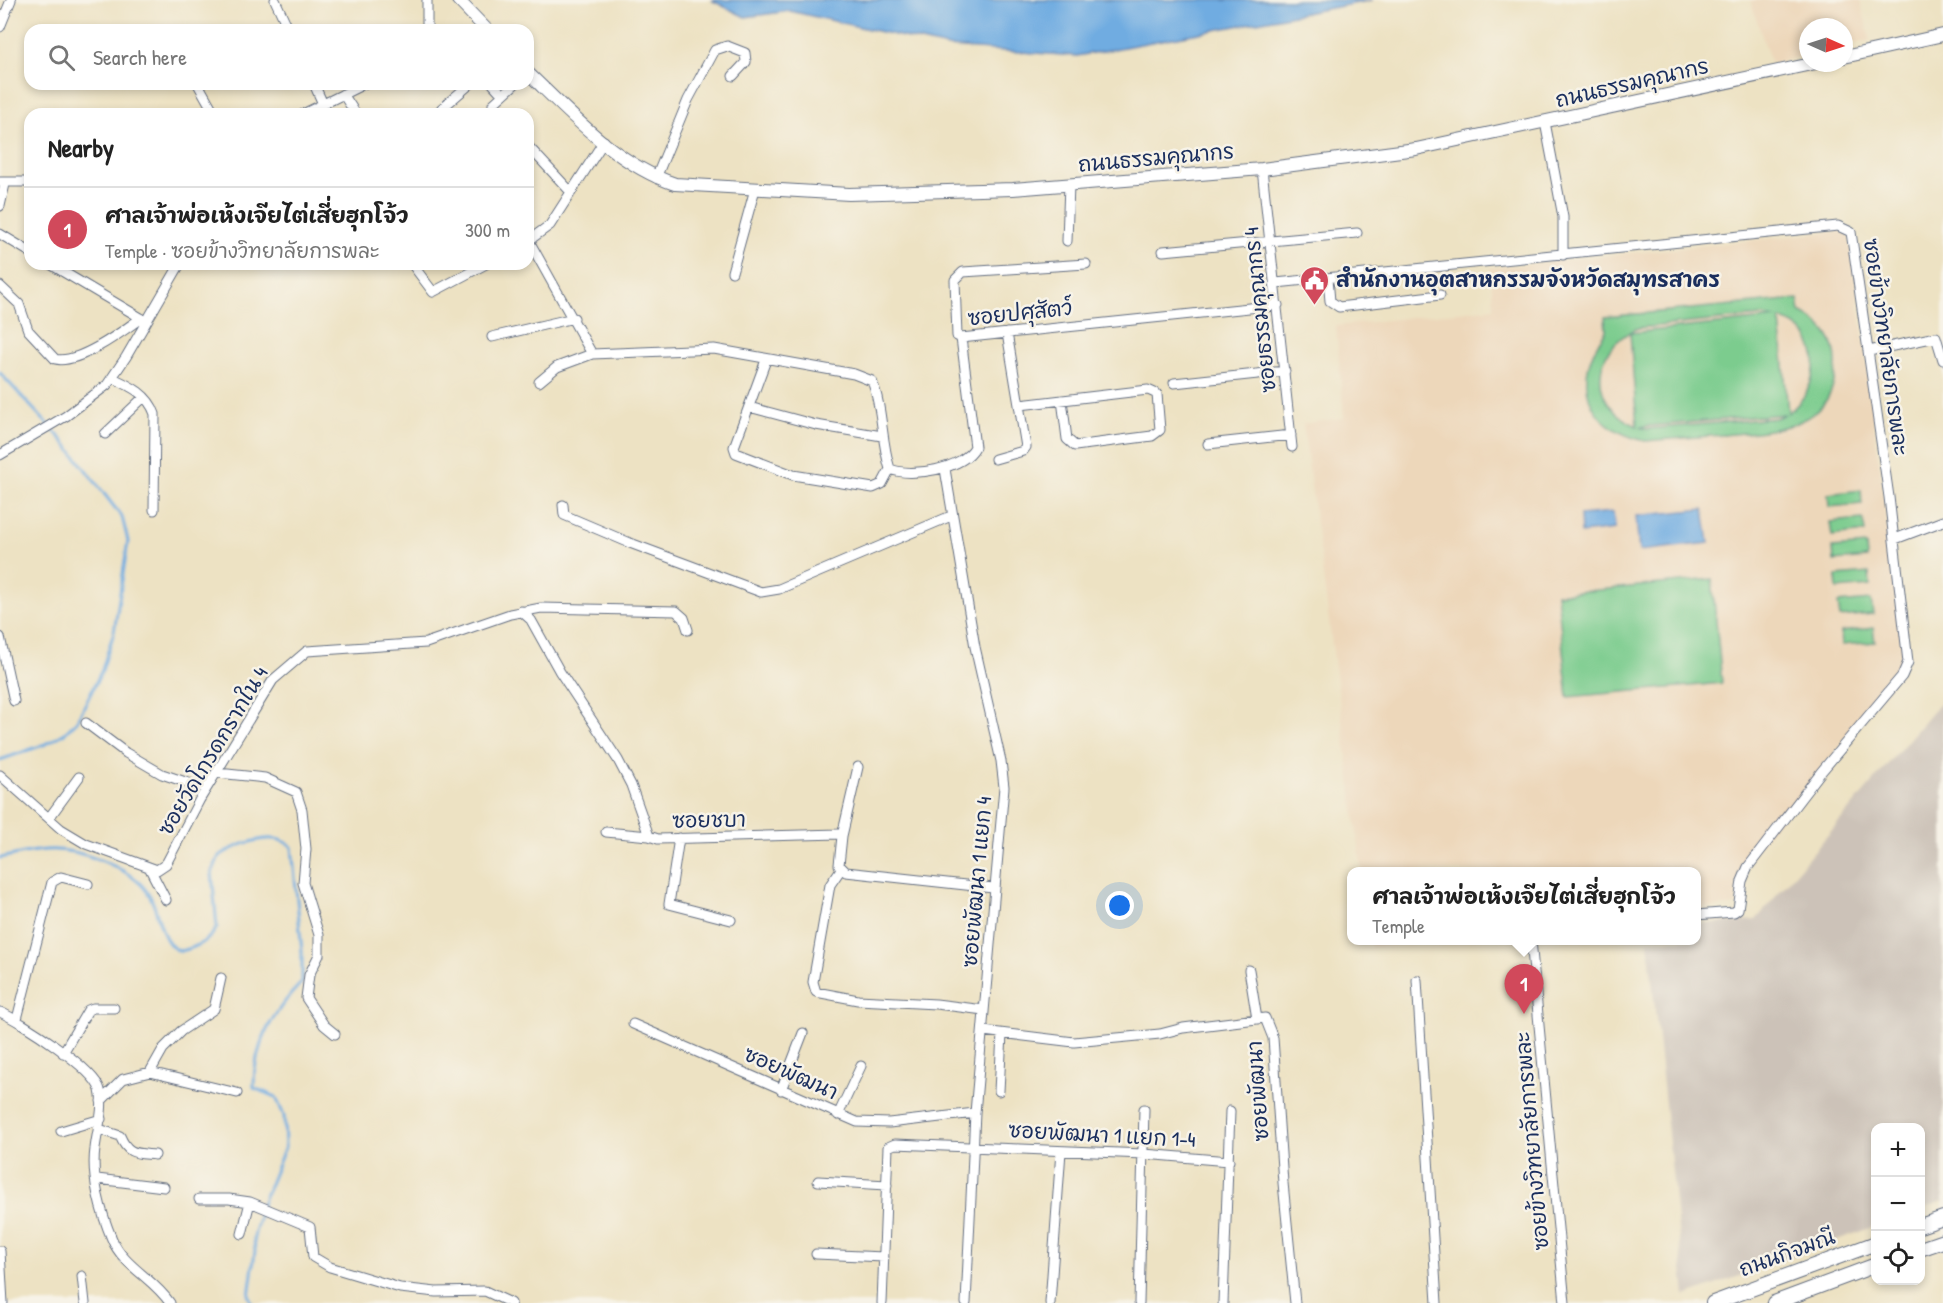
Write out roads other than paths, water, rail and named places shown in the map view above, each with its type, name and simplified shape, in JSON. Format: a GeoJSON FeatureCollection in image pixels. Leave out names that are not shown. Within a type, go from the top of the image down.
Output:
{"type":"FeatureCollection","features":[{"type":"Feature","properties":{"kind":"main road"},"geometry":{"type":"LineString","coordinates":[[1925,1224],[1943,1218]]}},
{"type":"Feature","properties":{"kind":"main road"},"geometry":{"type":"LineString","coordinates":[[1925,1247],[1943,1240]]}},
{"type":"Feature","properties":{"kind":"main road","name":"ถนนกิจมณี"},"geometry":{"type":"LineString","coordinates":[[1713,1303],[1871,1244]]}},
{"type":"Feature","properties":{"kind":"main road","name":"ถนนกิจมณี"},"geometry":{"type":"LineString","coordinates":[[1774,1303],[1871,1267]]}},
{"type":"Feature","properties":{"kind":"street"},"geometry":{"type":"LineString","coordinates":[[0,27],[11,0]]}},
{"type":"Feature","properties":{"kind":"street"},"geometry":{"type":"LineString","coordinates":[[275,0],[286,24]]}},
{"type":"Feature","properties":{"kind":"street"},"geometry":{"type":"LineString","coordinates":[[427,0],[427,24]]}},
{"type":"Feature","properties":{"kind":"street"},"geometry":{"type":"LineString","coordinates":[[458,0],[481,24]]}},
{"type":"Feature","properties":{"kind":"street"},"geometry":{"type":"LineString","coordinates":[[1853,55],[1943,35]]}},
{"type":"Feature","properties":{"kind":"street"},"geometry":{"type":"LineString","coordinates":[[656,178],[688,100],[716,50],[727,46],[744,53],[746,62],[733,76]]}},
{"type":"Feature","properties":{"kind":"street","name":"ถนนธรรมคุณากร"},"geometry":{"type":"LineString","coordinates":[[534,78],[604,141],[635,166],[656,178],[675,184],[849,194],[1069,184],[1262,169],[1404,151],[1799,66]]}},
{"type":"Feature","properties":{"kind":"street"},"geometry":{"type":"LineString","coordinates":[[201,90],[212,108]]}},
{"type":"Feature","properties":{"kind":"street"},"geometry":{"type":"LineString","coordinates":[[317,90],[323,104]]}},
{"type":"Feature","properties":{"kind":"street"},"geometry":{"type":"LineString","coordinates":[[316,108],[351,90]]}},
{"type":"Feature","properties":{"kind":"street"},"geometry":{"type":"LineString","coordinates":[[442,108],[463,90]]}},
{"type":"Feature","properties":{"kind":"street"},"geometry":{"type":"LineString","coordinates":[[500,90],[504,94]]}},
{"type":"Feature","properties":{"kind":"street"},"geometry":{"type":"LineString","coordinates":[[493,108],[494,104],[508,90]]}},
{"type":"Feature","properties":{"kind":"street"},"geometry":{"type":"LineString","coordinates":[[342,94],[352,108]]}},
{"type":"Feature","properties":{"kind":"street"},"geometry":{"type":"LineString","coordinates":[[1545,122],[1563,217],[1563,255]]}},
{"type":"Feature","properties":{"kind":"street"},"geometry":{"type":"LineString","coordinates":[[534,237],[550,225],[570,190],[604,141]]}},
{"type":"Feature","properties":{"kind":"street"},"geometry":{"type":"LineString","coordinates":[[534,152],[570,190]]}},
{"type":"Feature","properties":{"kind":"street","name":"ซอยธรรมคุณากร 4"},"geometry":{"type":"LineString","coordinates":[[1262,169],[1272,243],[1292,447]]}},
{"type":"Feature","properties":{"kind":"street"},"geometry":{"type":"LineString","coordinates":[[0,206],[3,183],[24,182]]}},
{"type":"Feature","properties":{"kind":"street"},"geometry":{"type":"LineString","coordinates":[[1067,241],[1069,184]]}},
{"type":"Feature","properties":{"kind":"street"},"geometry":{"type":"LineString","coordinates":[[732,272],[754,189]]}},
{"type":"Feature","properties":{"kind":"street","name":"ซอยข้างวิทยาลัยการพละ"},"geometry":{"type":"LineString","coordinates":[[1276,284],[1844,227],[1851,232],[1854,239],[1895,539],[1908,648],[1906,670],[1821,772],[1748,867],[1742,881],[1738,909],[1734,912],[1701,915]]}},
{"type":"Feature","properties":{"kind":"street"},"geometry":{"type":"LineString","coordinates":[[1162,251],[1272,243],[1357,233]]}},
{"type":"Feature","properties":{"kind":"street"},"geometry":{"type":"LineString","coordinates":[[0,234],[24,248]]}},
{"type":"Feature","properties":{"kind":"street"},"geometry":{"type":"LineString","coordinates":[[534,250],[592,354]]}},
{"type":"Feature","properties":{"kind":"street","name":"ซอยปศุสัตว์"},"geometry":{"type":"LineString","coordinates":[[1086,264],[963,272],[957,275],[955,331],[961,338],[1278,304]]}},
{"type":"Feature","properties":{"kind":"street"},"geometry":{"type":"LineString","coordinates":[[60,270],[144,320]]}},
{"type":"Feature","properties":{"kind":"street"},"geometry":{"type":"LineString","coordinates":[[0,455],[66,416],[101,391],[113,378],[144,320],[176,270]]}},
{"type":"Feature","properties":{"kind":"street"},"geometry":{"type":"LineString","coordinates":[[416,270],[433,292],[475,270]]}},
{"type":"Feature","properties":{"kind":"street"},"geometry":{"type":"LineString","coordinates":[[1328,279],[1330,301],[1339,307],[1440,295]]}},
{"type":"Feature","properties":{"kind":"street"},"geometry":{"type":"LineString","coordinates":[[0,286],[19,304],[28,330],[50,354],[61,360],[83,353],[144,320]]}},
{"type":"Feature","properties":{"kind":"street"},"geometry":{"type":"LineString","coordinates":[[492,337],[574,318]]}},
{"type":"Feature","properties":{"kind":"street"},"geometry":{"type":"LineString","coordinates":[[995,459],[1023,452],[1026,447],[1007,333]]}},
{"type":"Feature","properties":{"kind":"street"},"geometry":{"type":"LineString","coordinates":[[1869,351],[1936,336],[1943,360]]}},
{"type":"Feature","properties":{"kind":"street"},"geometry":{"type":"LineString","coordinates":[[890,469],[897,473],[945,469],[963,461],[975,447],[961,338]]}},
{"type":"Feature","properties":{"kind":"street"},"geometry":{"type":"LineString","coordinates":[[539,382],[556,367],[592,354],[714,349],[854,374],[872,381],[876,391],[882,436],[890,469],[882,484],[873,488],[793,475],[736,453],[734,447],[766,360]]}},
{"type":"Feature","properties":{"kind":"street"},"geometry":{"type":"LineString","coordinates":[[1174,382],[1285,371]]}},
{"type":"Feature","properties":{"kind":"street"},"geometry":{"type":"LineString","coordinates":[[113,378],[144,397],[155,414],[154,510]]}},
{"type":"Feature","properties":{"kind":"street"},"geometry":{"type":"LineString","coordinates":[[1020,405],[1062,400],[1153,391],[1156,394],[1160,430],[1152,436],[1075,446],[1067,439],[1062,400]]}},
{"type":"Feature","properties":{"kind":"street"},"geometry":{"type":"LineString","coordinates":[[105,434],[144,397]]}},
{"type":"Feature","properties":{"kind":"street"},"geometry":{"type":"LineString","coordinates":[[749,407],[816,425],[882,436]]}},
{"type":"Feature","properties":{"kind":"street"},"geometry":{"type":"LineString","coordinates":[[1208,444],[1291,435]]}},
{"type":"Feature","properties":{"kind":"street","name":"ซอยพัฒนา 1 แยก 4"},"geometry":{"type":"LineString","coordinates":[[945,469],[951,516],[975,647],[1003,774],[1003,801],[993,888],[975,1113],[966,1303]]}},
{"type":"Feature","properties":{"kind":"street"},"geometry":{"type":"LineString","coordinates":[[563,505],[564,515],[630,543],[761,592],[779,589],[951,516]]}},
{"type":"Feature","properties":{"kind":"street"},"geometry":{"type":"LineString","coordinates":[[1895,539],[1943,521]]}},
{"type":"Feature","properties":{"kind":"street","name":"ซอยวัดโกรดกรากใน 4"},"geometry":{"type":"LineString","coordinates":[[150,869],[156,870],[166,864],[206,789],[218,773],[273,680],[307,651],[426,643],[523,611],[541,608],[676,611],[684,618],[688,630]]}},
{"type":"Feature","properties":{"kind":"street","name":"ซอยชบา"},"geometry":{"type":"LineString","coordinates":[[523,611],[531,620],[560,672],[618,760],[631,785],[649,836],[658,839],[834,834],[842,836]]}},
{"type":"Feature","properties":{"kind":"street"},"geometry":{"type":"LineString","coordinates":[[0,637],[14,701]]}},
{"type":"Feature","properties":{"kind":"street"},"geometry":{"type":"LineString","coordinates":[[86,723],[126,753],[162,774],[206,789]]}},
{"type":"Feature","properties":{"kind":"street"},"geometry":{"type":"LineString","coordinates":[[858,767],[842,836],[841,869],[830,885],[813,982],[816,992],[858,1000],[936,1004],[984,1010]]}},
{"type":"Feature","properties":{"kind":"street"},"geometry":{"type":"LineString","coordinates":[[218,773],[265,778],[297,792],[302,810],[306,849],[303,884],[319,935],[319,955],[309,975],[306,998],[324,1026],[335,1034]]}},
{"type":"Feature","properties":{"kind":"street"},"geometry":{"type":"LineString","coordinates":[[0,775],[49,818],[86,844],[150,869],[166,900]]}},
{"type":"Feature","properties":{"kind":"street"},"geometry":{"type":"LineString","coordinates":[[49,818],[79,777]]}},
{"type":"Feature","properties":{"kind":"street"},"geometry":{"type":"LineString","coordinates":[[606,832],[649,836]]}},
{"type":"Feature","properties":{"kind":"street"},"geometry":{"type":"LineString","coordinates":[[679,838],[669,904],[731,920]]}},
{"type":"Feature","properties":{"kind":"street"},"geometry":{"type":"LineString","coordinates":[[841,869],[846,872],[993,888]]}},
{"type":"Feature","properties":{"kind":"street"},"geometry":{"type":"LineString","coordinates":[[17,1019],[52,882],[61,877],[88,884]]}},
{"type":"Feature","properties":{"kind":"street","name":"ซอยข้างวิทยาลัยการพละ"},"geometry":{"type":"LineString","coordinates":[[1532,945],[1565,1303]]}},
{"type":"Feature","properties":{"kind":"street"},"geometry":{"type":"LineString","coordinates":[[1249,970],[1257,1019]]}},
{"type":"Feature","properties":{"kind":"street"},"geometry":{"type":"LineString","coordinates":[[150,1072],[163,1049],[181,1031],[214,1009],[221,978]]}},
{"type":"Feature","properties":{"kind":"street"},"geometry":{"type":"LineString","coordinates":[[1417,980],[1437,1303]]}},
{"type":"Feature","properties":{"kind":"street"},"geometry":{"type":"LineString","coordinates":[[63,1053],[88,1010],[114,1008]]}},
{"type":"Feature","properties":{"kind":"street"},"geometry":{"type":"LineString","coordinates":[[0,1012],[17,1019],[96,1079],[101,1101],[101,1119],[94,1149],[97,1179],[105,1217],[117,1249],[128,1263],[150,1279],[170,1303]]}},
{"type":"Feature","properties":{"kind":"street","name":"ซอยพัฒนา"},"geometry":{"type":"LineString","coordinates":[[983,1031],[1074,1042],[1160,1034],[1183,1028],[1265,1018],[1273,1038],[1283,1183],[1295,1303]]}},
{"type":"Feature","properties":{"kind":"street","name":"ซอยพัฒนา"},"geometry":{"type":"LineString","coordinates":[[633,1024],[857,1122],[873,1124],[975,1113]]}},
{"type":"Feature","properties":{"kind":"street"},"geometry":{"type":"LineString","coordinates":[[781,1090],[803,1033]]}},
{"type":"Feature","properties":{"kind":"street"},"geometry":{"type":"LineString","coordinates":[[999,1092],[1002,1034]]}},
{"type":"Feature","properties":{"kind":"street"},"geometry":{"type":"LineString","coordinates":[[838,1115],[861,1066]]}},
{"type":"Feature","properties":{"kind":"street"},"geometry":{"type":"LineString","coordinates":[[101,1101],[123,1079],[150,1072],[237,1093]]}},
{"type":"Feature","properties":{"kind":"street"},"geometry":{"type":"LineString","coordinates":[[1138,1303],[1144,1109]]}},
{"type":"Feature","properties":{"kind":"street"},"geometry":{"type":"LineString","coordinates":[[1223,1303],[1230,1111]]}},
{"type":"Feature","properties":{"kind":"street"},"geometry":{"type":"LineString","coordinates":[[61,1131],[101,1119]]}},
{"type":"Feature","properties":{"kind":"street"},"geometry":{"type":"LineString","coordinates":[[99,1129],[120,1136],[127,1151],[134,1154],[155,1155]]}},
{"type":"Feature","properties":{"kind":"street","name":"ซอยพัฒนา 1 แยก 1-4"},"geometry":{"type":"LineString","coordinates":[[887,1185],[888,1147],[896,1144],[1144,1154],[1229,1161]]}},
{"type":"Feature","properties":{"kind":"street"},"geometry":{"type":"LineString","coordinates":[[1050,1303],[1061,1151]]}},
{"type":"Feature","properties":{"kind":"street"},"geometry":{"type":"LineString","coordinates":[[97,1179],[164,1187]]}},
{"type":"Feature","properties":{"kind":"street"},"geometry":{"type":"LineString","coordinates":[[818,1181],[887,1185],[882,1303]]}},
{"type":"Feature","properties":{"kind":"street"},"geometry":{"type":"LineString","coordinates":[[199,1200],[228,1199],[250,1202],[310,1227],[313,1257],[330,1267],[400,1288],[436,1292],[485,1291],[511,1303]]}},
{"type":"Feature","properties":{"kind":"street"},"geometry":{"type":"LineString","coordinates":[[242,1234],[250,1202]]}},
{"type":"Feature","properties":{"kind":"street"},"geometry":{"type":"LineString","coordinates":[[0,1251],[3,1303]]}},
{"type":"Feature","properties":{"kind":"street"},"geometry":{"type":"LineString","coordinates":[[816,1254],[884,1257]]}},
{"type":"Feature","properties":{"kind":"street"},"geometry":{"type":"LineString","coordinates":[[82,1276],[85,1303]]}},
{"type":"Feature","properties":{"kind":"water"},"geometry":{"type":"Polygon","coordinates":[[[711,0],[1373,0],[1077,56],[947,47],[790,11],[745,17],[711,0]]]}},
{"type":"Feature","properties":{"kind":"water"},"geometry":{"type":"Polygon","coordinates":[[[1704,509],[1709,543],[1639,551],[1636,516],[1704,509]]]}},
{"type":"Feature","properties":{"kind":"water"},"geometry":{"type":"Polygon","coordinates":[[[1613,512],[1615,529],[1581,533],[1580,515],[1613,512]]]}},
{"type":"Feature","properties":{"kind":"waterway"},"geometry":{"type":"LineString","coordinates":[[0,373],[66,444],[122,517],[128,541],[114,632],[102,670],[77,721],[65,733],[46,744],[0,760]]}},
{"type":"Feature","properties":{"kind":"waterway"},"geometry":{"type":"LineString","coordinates":[[0,858],[34,851],[58,850],[87,855],[116,867],[129,875],[148,893],[168,942],[180,951],[202,943],[217,927],[212,873],[219,856],[235,847],[266,839],[276,839],[292,847],[302,952],[302,982],[274,1017],[261,1043],[257,1058],[254,1088],[276,1097],[284,1116],[285,1147],[263,1201],[254,1237],[255,1251],[249,1296],[252,1303]]}},
{"type":"Feature","properties":{"kind":"place","name":"สำนักงานอุตสาหกรรมจังหวัดสมุทรสาคร"},"geometry":{"type":"Point","coordinates":[1315,306]}},
{"type":"Feature","properties":{"kind":"place","name":"ศาลเจ้าพ่อเห้งเจียไต่เสี่ยฮุกโจ้ว"},"geometry":{"type":"Point","coordinates":[1524,1014]}}]}
